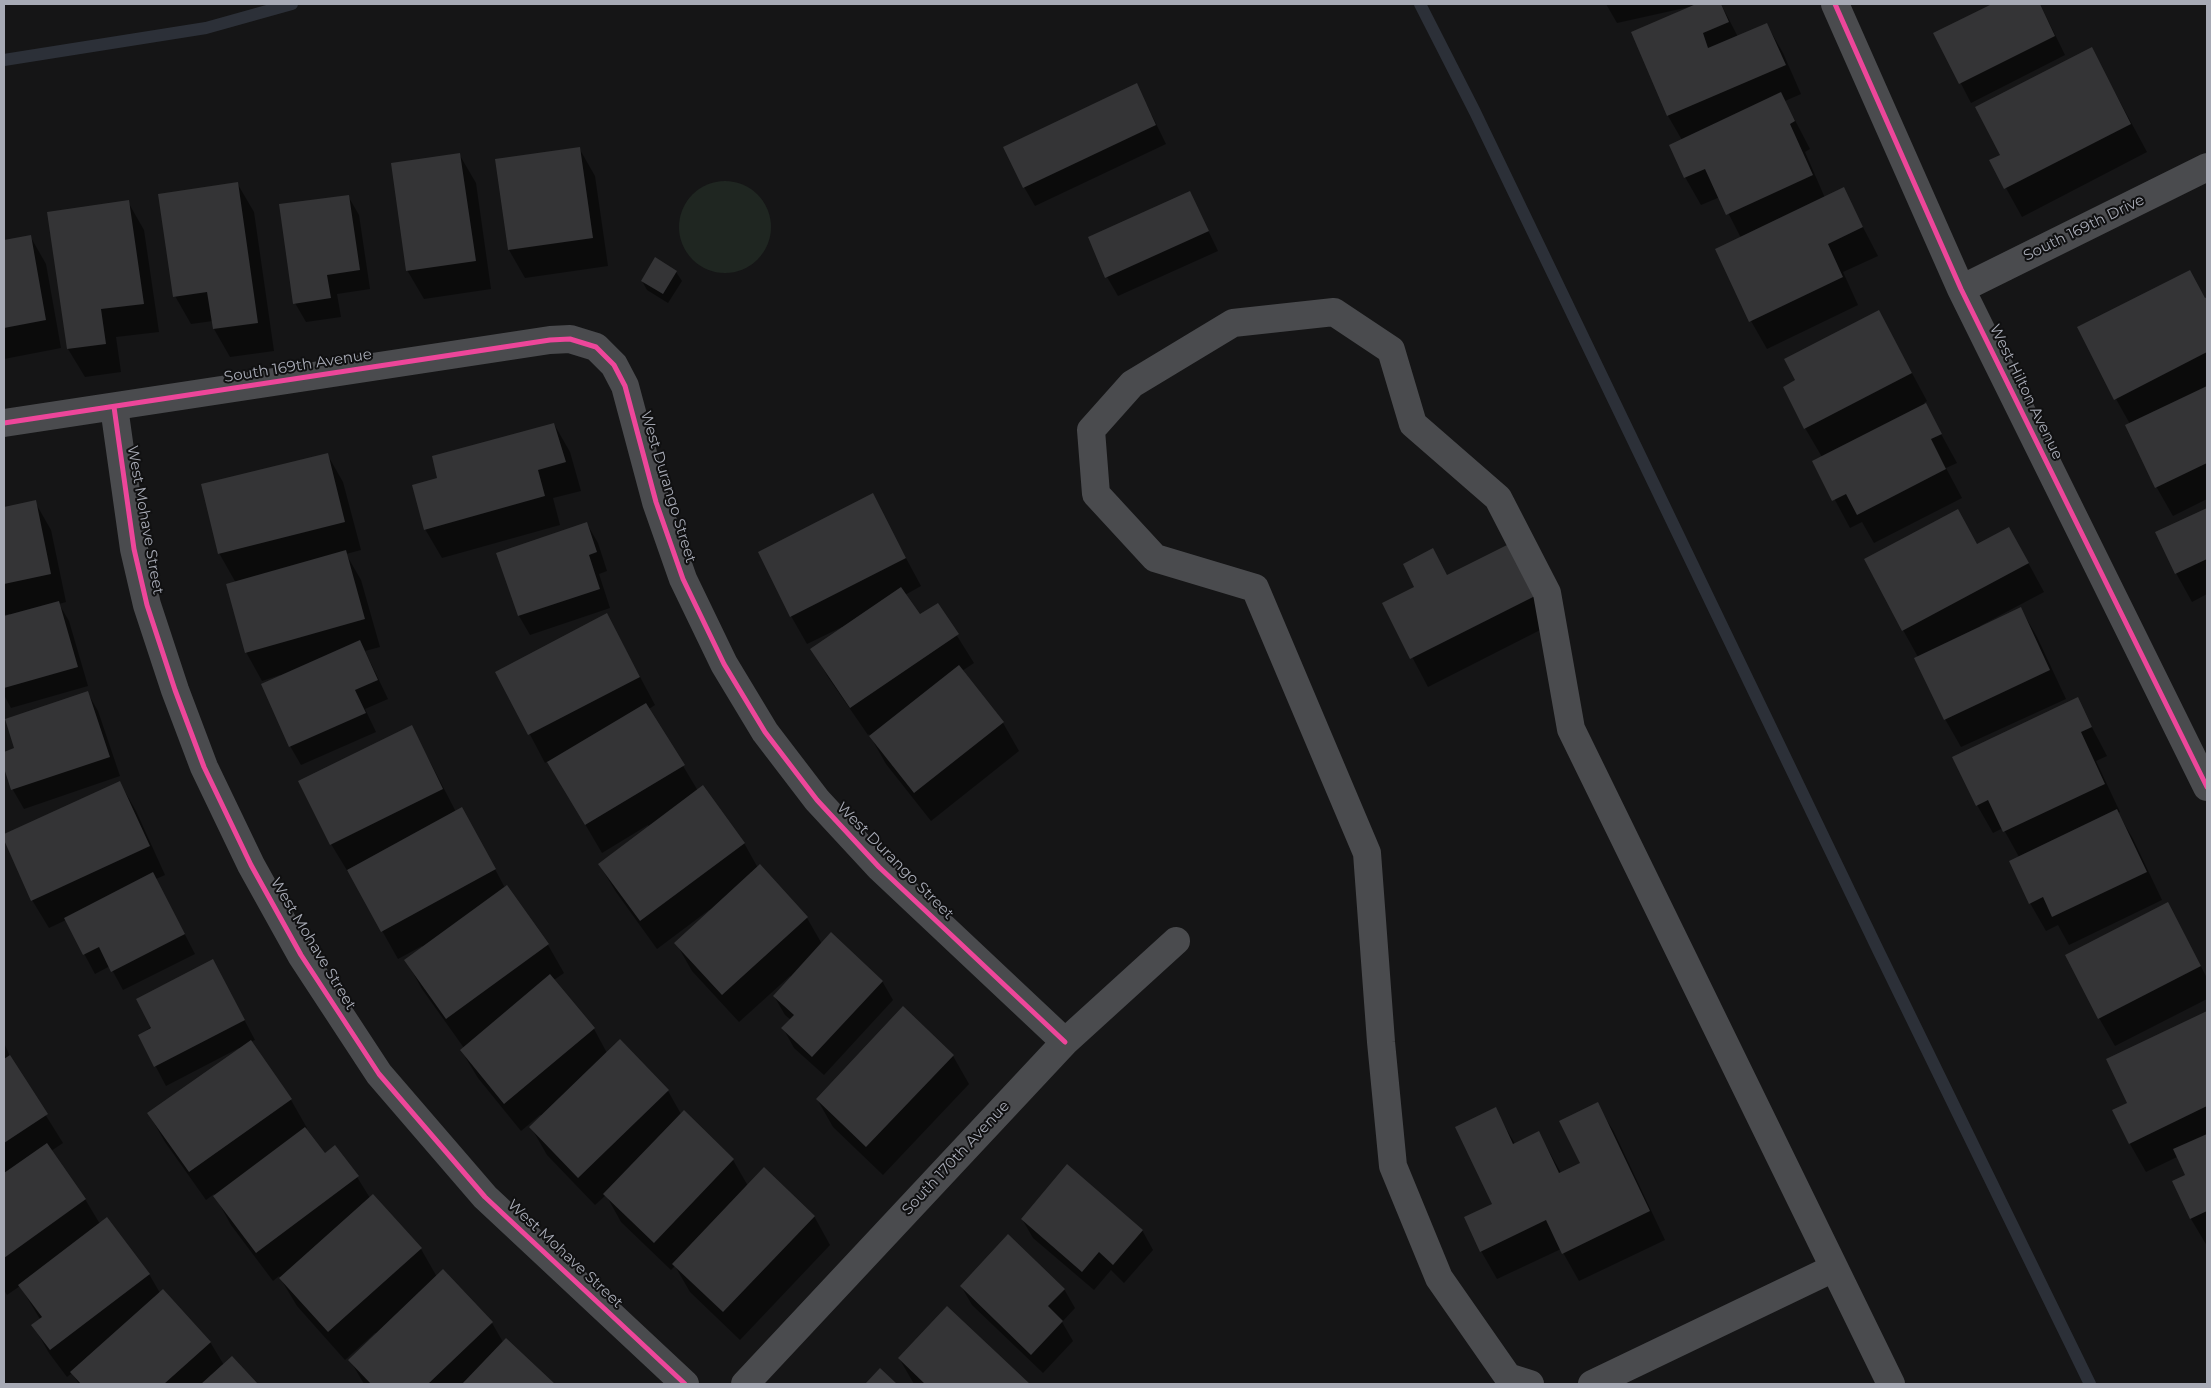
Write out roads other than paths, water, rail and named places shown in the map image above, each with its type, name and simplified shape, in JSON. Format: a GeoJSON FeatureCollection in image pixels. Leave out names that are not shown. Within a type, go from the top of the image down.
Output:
{"type":"FeatureCollection","features":[{"type":"Feature","properties":{"kind":"street","name":"West Hilton Avenue"},"geometry":{"type":"LineString","coordinates":[[1835,4],[1961,289],[2207,787]]}},
{"type":"Feature","properties":{"kind":"street","name":"South 169th Drive"},"geometry":{"type":"LineString","coordinates":[[1961,289],[2207,167]]}},
{"type":"Feature","properties":{"kind":"street"},"geometry":{"type":"LineString","coordinates":[[1530,1384],[1508,1377],[1439,1278],[1393,1166],[1380,1042],[1367,853],[1255,588],[1155,558],[1096,494],[1091,430],[1132,384],[1233,323],[1334,312],[1342,317],[1391,350],[1413,424],[1498,498],[1547,592],[1571,729],[1892,1384]]}},
{"type":"Feature","properties":{"kind":"street","name":"South 169th Avenue"},"geometry":{"type":"LineString","coordinates":[[4,423],[550,340],[570,339],[596,347]]}},
{"type":"Feature","properties":{"kind":"street","name":"West Durango Street"},"geometry":{"type":"LineString","coordinates":[[596,347],[614,365],[625,386],[656,502],[683,579],[724,664],[765,732],[818,800],[879,867],[1065,1042]]}},
{"type":"Feature","properties":{"kind":"street","name":"West Mohave Street"},"geometry":{"type":"LineString","coordinates":[[114,407],[134,549],[147,605],[175,690],[204,767],[251,865],[302,955],[379,1074],[485,1197],[685,1384]]}},
{"type":"Feature","properties":{"kind":"street","name":"South 170th Avenue"},"geometry":{"type":"LineString","coordinates":[[745,1384],[1065,1042],[1176,941]]}},
{"type":"Feature","properties":{"kind":"street"},"geometry":{"type":"LineString","coordinates":[[1592,1384],[1834,1268]]}},
{"type":"Feature","properties":{"kind":"waterway"},"geometry":{"type":"LineString","coordinates":[[4,60],[206,28],[292,4]]}},
{"type":"Feature","properties":{"kind":"waterway"},"geometry":{"type":"LineString","coordinates":[[1420,4],[1475,112],[1879,952],[2090,1384]]}}]}
